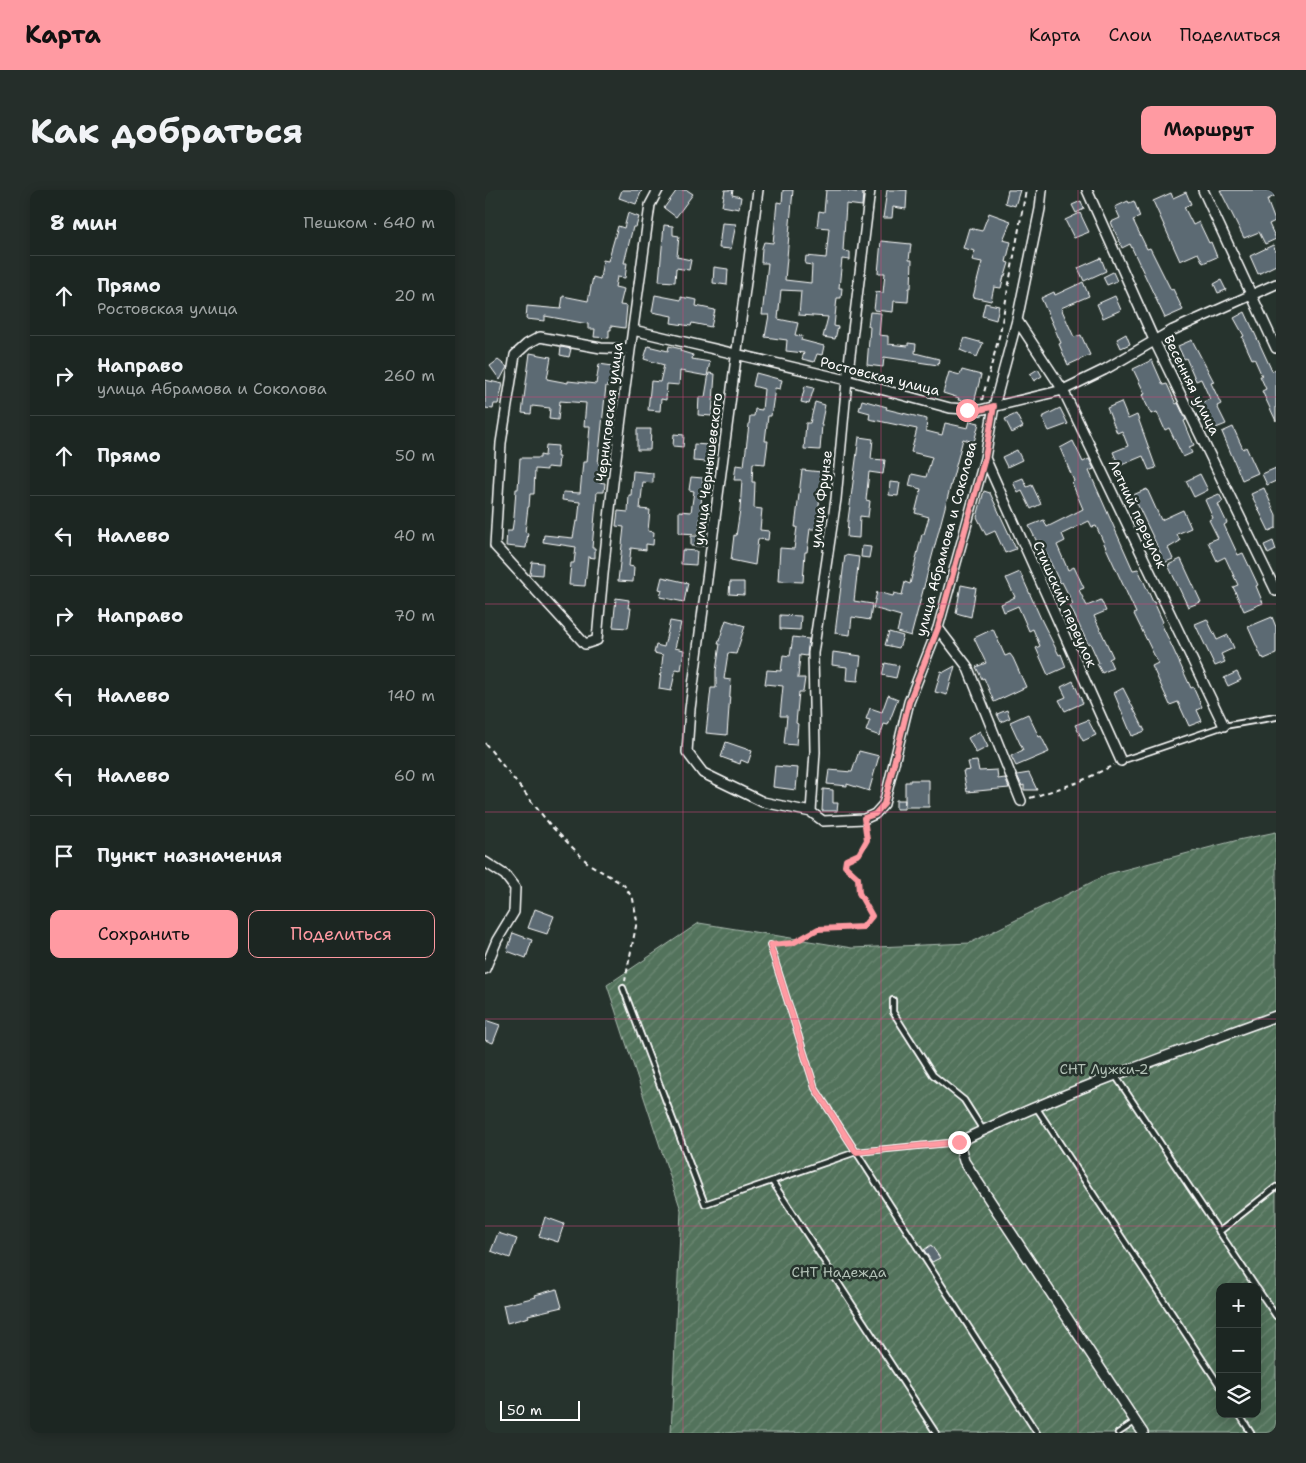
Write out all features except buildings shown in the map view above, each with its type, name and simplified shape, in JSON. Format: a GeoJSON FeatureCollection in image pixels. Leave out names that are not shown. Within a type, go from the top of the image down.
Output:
{"type":"FeatureCollection","features":[{"type":"Feature","properties":{"kind":"street","name":"Черниговская улица"},"geometry":{"type":"LineString","coordinates":[[630,349],[601,348],[540,337],[527,344],[515,355],[501,443],[495,546],[585,644],[597,640],[603,572],[630,349],[650,206],[658,190]]}},
{"type":"Feature","properties":{"kind":"street","name":"улица Чернышевского"},"geometry":{"type":"LineString","coordinates":[[758,190],[690,708],[687,752],[703,773],[763,802],[811,812]]}},
{"type":"Feature","properties":{"kind":"street","name":"улица Фрунзе"},"geometry":{"type":"LineString","coordinates":[[811,812],[815,752],[813,654],[836,499],[847,380],[870,190]]}},
{"type":"Feature","properties":{"kind":"street","name":"улица Абрамова и Соколова"},"geometry":{"type":"LineString","coordinates":[[864,818],[875,814],[884,804],[909,702],[938,628],[985,458],[994,406],[1017,320],[1043,190]]}},
{"type":"Feature","properties":{"kind":"street","name":"Весенняя улица"},"geometry":{"type":"LineString","coordinates":[[1087,190],[1154,340],[1276,591]]}},
{"type":"Feature","properties":{"kind":"street"},"geometry":{"type":"LineString","coordinates":[[1203,190],[1276,348]]}},
{"type":"Feature","properties":{"kind":"street","name":"Ростовская улица"},"geometry":{"type":"LineString","coordinates":[[633,330],[847,380],[950,408],[980,410],[1063,390],[1104,370],[1154,340],[1276,284]]}},
{"type":"Feature","properties":{"kind":"street","name":"Летний переулок"},"geometry":{"type":"LineString","coordinates":[[1017,320],[1063,390],[1224,726]]}},
{"type":"Feature","properties":{"kind":"street","name":"Стишский переулок"},"geometry":{"type":"LineString","coordinates":[[985,458],[1121,761]]}},
{"type":"Feature","properties":{"kind":"street"},"geometry":{"type":"LineString","coordinates":[[938,628],[967,666],[1021,801]]}},
{"type":"Feature","properties":{"kind":"street"},"geometry":{"type":"LineString","coordinates":[[811,812],[823,821],[864,818]]}},
{"type":"Feature","properties":{"kind":"street"},"geometry":{"type":"LineString","coordinates":[[485,862],[505,875],[515,888],[514,912],[497,940],[485,969]]}},
{"type":"Feature","properties":{"kind":"street"},"geometry":{"type":"LineString","coordinates":[[1143,1433],[964,1161],[959,1142],[1036,1107],[1276,1016]]}},
{"type":"Feature","properties":{"kind":"lane"},"geometry":{"type":"LineString","coordinates":[[1121,761],[1224,726],[1276,717]]}},
{"type":"Feature","properties":{"kind":"lane"},"geometry":{"type":"LineString","coordinates":[[770,945],[815,1088],[1037,1433]]}},
{"type":"Feature","properties":{"kind":"lane"},"geometry":{"type":"LineString","coordinates":[[623,988],[705,1204],[856,1152],[959,1142]]}},
{"type":"Feature","properties":{"kind":"lane"},"geometry":{"type":"LineString","coordinates":[[893,1000],[893,1012],[933,1075],[964,1100],[983,1130]]}},
{"type":"Feature","properties":{"kind":"lane"},"geometry":{"type":"LineString","coordinates":[[1115,1076],[1254,1283]]}},
{"type":"Feature","properties":{"kind":"lane"},"geometry":{"type":"LineString","coordinates":[[1036,1107],[1216,1380]]}},
{"type":"Feature","properties":{"kind":"lane"},"geometry":{"type":"LineString","coordinates":[[772,1181],[936,1433]]}},
{"type":"Feature","properties":{"kind":"lane"},"geometry":{"type":"LineString","coordinates":[[1219,1232],[1276,1187]]}},
{"type":"Feature","properties":{"kind":"lane"},"geometry":{"type":"LineString","coordinates":[[1261,1293],[1276,1316]]}},
{"type":"Feature","properties":{"kind":"lane"},"geometry":{"type":"LineString","coordinates":[[1242,1418],[1251,1433]]}},
{"type":"Feature","properties":{"kind":"lane"},"geometry":{"type":"LineString","coordinates":[[1118,1433],[1135,1421]]}},
{"type":"Feature","properties":{"kind":"path"},"geometry":{"type":"LineString","coordinates":[[980,410],[1000,333],[1026,190]]}},
{"type":"Feature","properties":{"kind":"path"},"geometry":{"type":"LineString","coordinates":[[485,743],[551,826],[589,864],[624,885],[633,899],[637,921],[623,988]]}},
{"type":"Feature","properties":{"kind":"path"},"geometry":{"type":"LineString","coordinates":[[1021,801],[1079,782],[1121,761]]}},
{"type":"Feature","properties":{"kind":"path"},"geometry":{"type":"LineString","coordinates":[[770,945],[793,943],[818,929],[863,927],[872,916],[859,893],[858,878],[845,866],[846,860],[859,854],[867,840],[864,818]]}},
{"type":"Feature","properties":{"kind":"green space"},"geometry":{"type":"Polygon","coordinates":[[[1276,832],[1276,1433],[671,1433],[681,1210],[607,985],[699,923],[852,948],[970,943],[1108,874],[1276,832]]]}},
{"type":"Feature","properties":{"kind":"route"},"geometry":{"type":"LineString","coordinates":[[959,1142],[856,1152],[815,1088],[770,945],[793,943],[818,929],[863,927],[872,916],[859,893],[858,878],[845,866],[846,860],[859,854],[867,840],[864,818],[875,814],[884,804],[909,702],[938,628],[985,458],[994,406],[980,410],[967,410]]}},
{"type":"Feature","properties":{"kind":"park label","name":"СНТ Лужки-2"},"geometry":{"type":"Point","coordinates":[1104,1069]}},
{"type":"Feature","properties":{"kind":"park label","name":"СНТ Надежда"},"geometry":{"type":"Point","coordinates":[839,1272]}}]}
